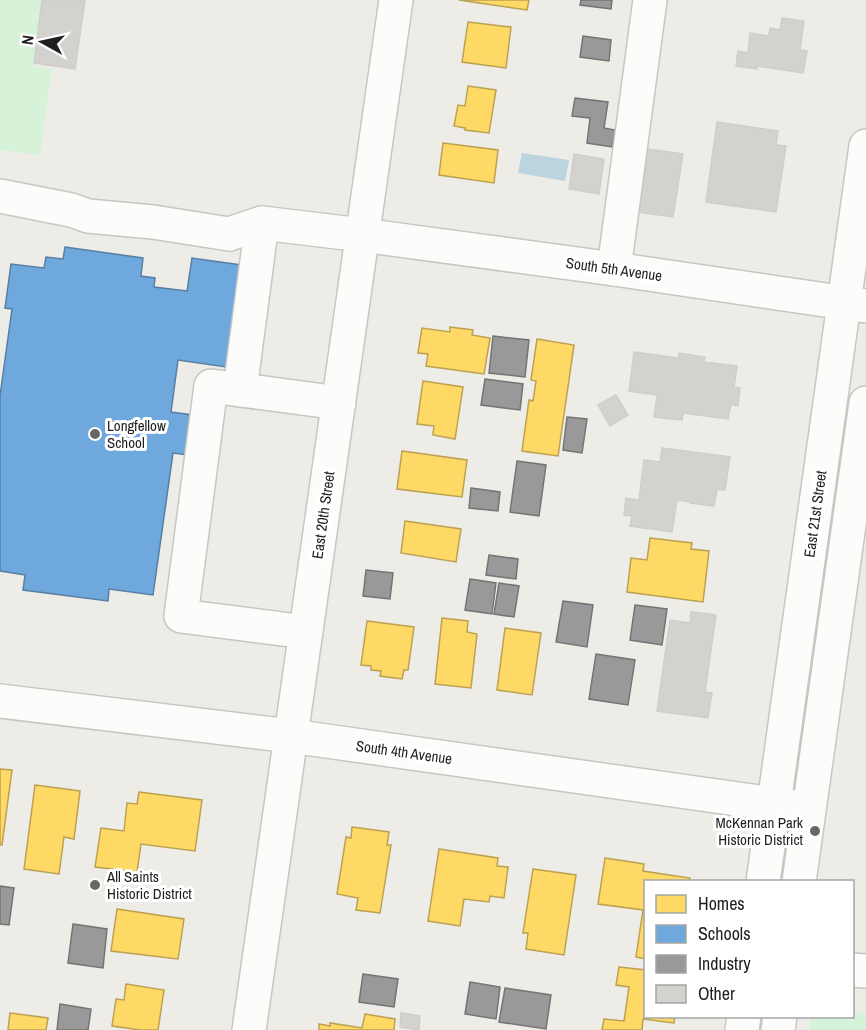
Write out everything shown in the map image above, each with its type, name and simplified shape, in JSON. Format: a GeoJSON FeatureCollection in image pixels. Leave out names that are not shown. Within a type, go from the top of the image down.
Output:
{"type":"FeatureCollection","features":[{"type":"Feature","properties":{"kind":"street","name":"East 20th Street"},"geometry":{"type":"LineString","coordinates":[[249,1030],[396,0]]}},
{"type":"Feature","properties":{"kind":"street"},"geometry":{"type":"LineString","coordinates":[[614,269],[650,0]]}},
{"type":"Feature","properties":{"kind":"street","name":"East 21st Street"},"geometry":{"type":"LineString","coordinates":[[763,880],[855,304],[866,146]]}},
{"type":"Feature","properties":{"kind":"street"},"geometry":{"type":"LineString","coordinates":[[0,196],[71,210],[88,216],[153,222],[229,234],[262,223],[240,390]]}},
{"type":"Feature","properties":{"kind":"street","name":"South 5th Avenue"},"geometry":{"type":"LineString","coordinates":[[262,223],[614,269],[855,304]]}},
{"type":"Feature","properties":{"kind":"street"},"geometry":{"type":"LineString","coordinates":[[306,632],[181,616],[211,386],[339,403]]}},
{"type":"Feature","properties":{"kind":"street"},"geometry":{"type":"LineString","coordinates":[[799,880],[866,403]]}},
{"type":"Feature","properties":{"kind":"street","name":"South 4th Avenue"},"geometry":{"type":"LineString","coordinates":[[0,701],[291,736],[808,809]]}},
{"type":"Feature","properties":{"kind":"green space"},"geometry":{"type":"Polygon","coordinates":[[[0,0],[43,0],[34,66],[52,69],[40,155],[0,150],[0,0]]]}},
{"type":"Feature","properties":{"kind":"green space"},"geometry":{"type":"Polygon","coordinates":[[[854,1012],[866,1014],[866,1030],[809,1030],[811,1018],[854,1018],[854,1012]]]}},
{"type":"Feature","properties":{"kind":"water"},"geometry":{"type":"Polygon","coordinates":[[[522,153],[569,160],[565,181],[518,173],[522,153]]]}},
{"type":"Feature","properties":{"kind":"building: Homes"},"geometry":{"type":"Polygon","coordinates":[[[459,0],[529,0],[527,10],[459,0]]]}},
{"type":"Feature","properties":{"kind":"building: Homes"},"geometry":{"type":"Polygon","coordinates":[[[468,22],[511,27],[506,68],[462,62],[468,22]]]}},
{"type":"Feature","properties":{"kind":"building: Homes"},"geometry":{"type":"Polygon","coordinates":[[[468,86],[496,90],[489,133],[454,126],[458,105],[465,106],[468,86]]]}},
{"type":"Feature","properties":{"kind":"building: Homes"},"geometry":{"type":"Polygon","coordinates":[[[443,143],[498,150],[494,183],[439,175],[443,143]]]}},
{"type":"Feature","properties":{"kind":"building: Homes"},"geometry":{"type":"Polygon","coordinates":[[[450,327],[473,330],[472,335],[490,338],[484,374],[426,366],[428,354],[418,353],[422,328],[450,332],[450,327]]]}},
{"type":"Feature","properties":{"kind":"building: Homes"},"geometry":{"type":"Polygon","coordinates":[[[537,339],[574,345],[558,456],[522,451],[529,400],[533,401],[536,381],[531,380],[537,339]]]}},
{"type":"Feature","properties":{"kind":"building: Homes"},"geometry":{"type":"Polygon","coordinates":[[[423,381],[463,387],[455,439],[433,435],[434,426],[417,424],[423,381]]]}},
{"type":"Feature","properties":{"kind":"building: Homes"},"geometry":{"type":"Polygon","coordinates":[[[402,451],[467,460],[462,497],[397,489],[402,451]]]}},
{"type":"Feature","properties":{"kind":"building: Homes"},"geometry":{"type":"Polygon","coordinates":[[[405,521],[461,529],[456,562],[401,553],[405,521]]]}},
{"type":"Feature","properties":{"kind":"building: Homes"},"geometry":{"type":"Polygon","coordinates":[[[650,538],[692,543],[691,549],[709,551],[703,602],[627,592],[631,558],[647,560],[650,538]]]}},
{"type":"Feature","properties":{"kind":"building: Homes"},"geometry":{"type":"Polygon","coordinates":[[[442,618],[468,621],[467,632],[477,634],[471,688],[435,684],[442,618]]]}},
{"type":"Feature","properties":{"kind":"building: Homes"},"geometry":{"type":"Polygon","coordinates":[[[367,621],[414,627],[408,670],[404,670],[402,679],[380,676],[381,671],[371,670],[371,666],[361,665],[367,621]]]}},
{"type":"Feature","properties":{"kind":"building: Homes"},"geometry":{"type":"Polygon","coordinates":[[[505,628],[541,633],[532,695],[497,690],[505,628]]]}},
{"type":"Feature","properties":{"kind":"building: Homes"},"geometry":{"type":"Polygon","coordinates":[[[0,769],[12,770],[2,845],[0,845],[0,769]]]}},
{"type":"Feature","properties":{"kind":"building: Homes"},"geometry":{"type":"Polygon","coordinates":[[[35,785],[80,791],[74,839],[64,837],[59,874],[24,869],[35,785]]]}},
{"type":"Feature","properties":{"kind":"building: Homes"},"geometry":{"type":"Polygon","coordinates":[[[139,792],[202,800],[195,851],[141,844],[137,872],[95,867],[101,828],[124,831],[127,803],[137,804],[139,792]]]}},
{"type":"Feature","properties":{"kind":"building: Homes"},"geometry":{"type":"Polygon","coordinates":[[[352,827],[389,832],[387,845],[391,845],[380,913],[356,910],[358,898],[337,894],[346,837],[351,838],[352,827]]]}},
{"type":"Feature","properties":{"kind":"building: Homes"},"geometry":{"type":"Polygon","coordinates":[[[439,849],[498,858],[497,866],[508,867],[504,898],[490,896],[489,902],[464,899],[460,926],[428,921],[439,849]]]}},
{"type":"Feature","properties":{"kind":"building: Homes"},"geometry":{"type":"Polygon","coordinates":[[[605,858],[644,864],[643,871],[690,878],[690,880],[644,880],[644,959],[636,957],[643,910],[598,904],[605,858]]]}},
{"type":"Feature","properties":{"kind":"building: Homes"},"geometry":{"type":"Polygon","coordinates":[[[533,869],[576,875],[564,955],[526,949],[528,933],[523,933],[533,869]]]}},
{"type":"Feature","properties":{"kind":"building: Homes"},"geometry":{"type":"Polygon","coordinates":[[[117,909],[184,919],[178,959],[111,951],[117,909]]]}},
{"type":"Feature","properties":{"kind":"building: Homes"},"geometry":{"type":"Polygon","coordinates":[[[619,967],[644,970],[644,1018],[675,1018],[674,1023],[643,1019],[642,1030],[602,1030],[604,1019],[624,1021],[629,987],[616,985],[619,967]]]}},
{"type":"Feature","properties":{"kind":"building: Homes"},"geometry":{"type":"Polygon","coordinates":[[[126,984],[164,990],[158,1030],[112,1026],[116,999],[124,1000],[126,984]]]}},
{"type":"Feature","properties":{"kind":"building: Homes"},"geometry":{"type":"Polygon","coordinates":[[[10,1013],[48,1018],[46,1030],[8,1030],[10,1013]]]}},
{"type":"Feature","properties":{"kind":"building: Homes"},"geometry":{"type":"Polygon","coordinates":[[[365,1014],[395,1019],[394,1030],[319,1030],[319,1024],[330,1026],[330,1023],[362,1028],[365,1014]]]}},
{"type":"Feature","properties":{"kind":"building: Schools","name":"Longfellow School"},"geometry":{"type":"Polygon","coordinates":[[[65,247],[143,258],[141,276],[155,278],[154,287],[187,291],[192,258],[241,265],[226,367],[178,360],[171,412],[193,415],[188,455],[173,453],[153,595],[109,589],[108,601],[23,590],[25,575],[0,571],[0,396],[12,309],[5,308],[11,264],[44,268],[46,257],[63,259],[65,247]]]}},
{"type":"Feature","properties":{"kind":"building: Industry"},"geometry":{"type":"Polygon","coordinates":[[[581,0],[612,0],[611,9],[580,5],[581,0]]]}},
{"type":"Feature","properties":{"kind":"building: Industry"},"geometry":{"type":"Polygon","coordinates":[[[583,36],[611,40],[609,61],[580,57],[583,36]]]}},
{"type":"Feature","properties":{"kind":"building: Industry"},"geometry":{"type":"Polygon","coordinates":[[[575,98],[608,102],[604,128],[615,130],[612,147],[587,143],[590,118],[572,116],[575,98]]]}},
{"type":"Feature","properties":{"kind":"building: Industry"},"geometry":{"type":"Polygon","coordinates":[[[493,336],[529,340],[525,377],[489,373],[493,336]]]}},
{"type":"Feature","properties":{"kind":"building: Industry"},"geometry":{"type":"Polygon","coordinates":[[[485,379],[523,384],[520,410],[481,405],[485,379]]]}},
{"type":"Feature","properties":{"kind":"building: Industry"},"geometry":{"type":"Polygon","coordinates":[[[567,417],[587,419],[582,453],[563,450],[567,417]]]}},
{"type":"Feature","properties":{"kind":"building: Industry"},"geometry":{"type":"Polygon","coordinates":[[[517,461],[546,465],[539,516],[510,512],[517,461]]]}},
{"type":"Feature","properties":{"kind":"building: Industry"},"geometry":{"type":"Polygon","coordinates":[[[471,488],[500,492],[498,511],[469,508],[471,488]]]}},
{"type":"Feature","properties":{"kind":"building: Industry"},"geometry":{"type":"Polygon","coordinates":[[[489,555],[518,559],[516,579],[486,575],[489,555]]]}},
{"type":"Feature","properties":{"kind":"building: Industry"},"geometry":{"type":"Polygon","coordinates":[[[366,570],[393,573],[390,599],[363,596],[366,570]]]}},
{"type":"Feature","properties":{"kind":"building: Industry"},"geometry":{"type":"Polygon","coordinates":[[[470,579],[496,583],[492,614],[465,610],[470,579]]]}},
{"type":"Feature","properties":{"kind":"building: Industry"},"geometry":{"type":"Polygon","coordinates":[[[499,583],[519,586],[514,617],[494,614],[499,583]]]}},
{"type":"Feature","properties":{"kind":"building: Industry"},"geometry":{"type":"Polygon","coordinates":[[[563,601],[593,605],[587,647],[556,642],[563,601]]]}},
{"type":"Feature","properties":{"kind":"building: Industry"},"geometry":{"type":"Polygon","coordinates":[[[635,605],[667,609],[662,645],[630,640],[635,605]]]}},
{"type":"Feature","properties":{"kind":"building: Industry"},"geometry":{"type":"Polygon","coordinates":[[[596,654],[635,660],[628,705],[589,699],[596,654]]]}},
{"type":"Feature","properties":{"kind":"building: Industry"},"geometry":{"type":"Polygon","coordinates":[[[0,886],[14,888],[9,925],[0,924],[0,886]]]}},
{"type":"Feature","properties":{"kind":"building: Industry"},"geometry":{"type":"Polygon","coordinates":[[[73,924],[107,929],[103,968],[68,963],[73,924]]]}},
{"type":"Feature","properties":{"kind":"building: Industry"},"geometry":{"type":"Polygon","coordinates":[[[363,974],[398,979],[394,1007],[359,1002],[363,974]]]}},
{"type":"Feature","properties":{"kind":"building: Industry"},"geometry":{"type":"Polygon","coordinates":[[[470,982],[500,987],[496,1019],[465,1014],[470,982]]]}},
{"type":"Feature","properties":{"kind":"building: Industry"},"geometry":{"type":"Polygon","coordinates":[[[505,988],[551,995],[546,1029],[499,1022],[505,988]]]}},
{"type":"Feature","properties":{"kind":"building: Industry"},"geometry":{"type":"Polygon","coordinates":[[[60,1004],[91,1009],[88,1030],[57,1030],[60,1004]]]}},
{"type":"Feature","properties":{"kind":"building: Other"},"geometry":{"type":"Polygon","coordinates":[[[42,0],[85,0],[75,69],[34,63],[42,0]]]}},
{"type":"Feature","properties":{"kind":"building: Other"},"geometry":{"type":"Polygon","coordinates":[[[782,18],[804,21],[800,50],[807,51],[803,73],[757,66],[757,69],[736,66],[738,51],[748,53],[750,33],[769,36],[770,28],[780,30],[782,18]]]}},
{"type":"Feature","properties":{"kind":"building: Other"},"geometry":{"type":"Polygon","coordinates":[[[717,122],[778,131],[776,145],[786,146],[776,212],[706,202],[717,122]]]}},
{"type":"Feature","properties":{"kind":"building: Other"},"geometry":{"type":"Polygon","coordinates":[[[647,149],[683,154],[673,217],[638,212],[647,149]]]}},
{"type":"Feature","properties":{"kind":"building: Other"},"geometry":{"type":"Polygon","coordinates":[[[574,154],[604,159],[599,194],[569,189],[574,154]]]}},
{"type":"Feature","properties":{"kind":"building: Other"},"geometry":{"type":"Polygon","coordinates":[[[634,352],[678,358],[679,353],[705,357],[704,362],[737,366],[734,387],[740,388],[738,406],[731,404],[728,419],[683,413],[682,420],[654,417],[657,395],[629,391],[634,352]]]}},
{"type":"Feature","properties":{"kind":"building: Other"},"geometry":{"type":"Polygon","coordinates":[[[616,395],[628,415],[610,426],[598,405],[616,395]]]}},
{"type":"Feature","properties":{"kind":"building: Other"},"geometry":{"type":"Polygon","coordinates":[[[662,448],[730,457],[725,490],[717,489],[714,506],[677,500],[672,532],[630,526],[632,516],[624,515],[626,498],[639,500],[644,460],[660,462],[662,448]]]}},
{"type":"Feature","properties":{"kind":"building: Other"},"geometry":{"type":"Polygon","coordinates":[[[691,612],[716,615],[705,692],[712,693],[708,718],[657,711],[670,620],[690,623],[691,612]]]}},
{"type":"Feature","properties":{"kind":"building: Other"},"geometry":{"type":"Polygon","coordinates":[[[401,1013],[420,1016],[419,1030],[400,1027],[401,1013]]]}},
{"type":"Feature","properties":{"kind":"place","name":"Longfellow School"},"geometry":{"type":"Point","coordinates":[95,434]}},
{"type":"Feature","properties":{"kind":"place","name":"McKennan Park Historic District"},"geometry":{"type":"Point","coordinates":[815,831]}},
{"type":"Feature","properties":{"kind":"place","name":"All Saints Historic District"},"geometry":{"type":"Point","coordinates":[95,885]}}]}
